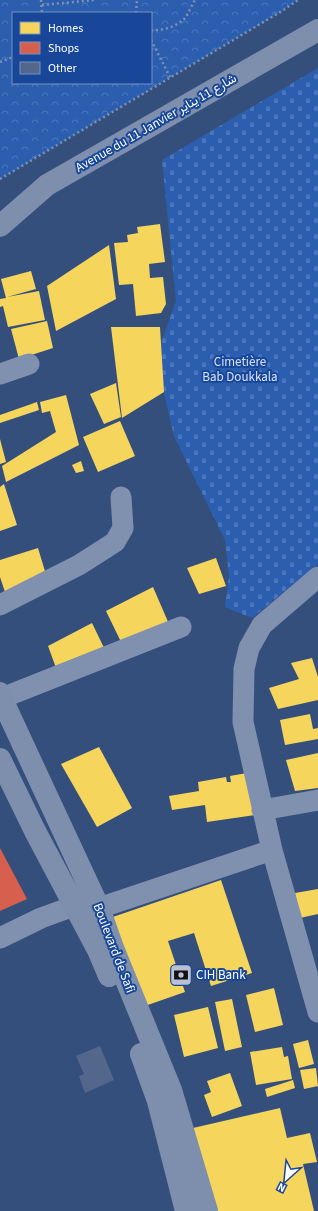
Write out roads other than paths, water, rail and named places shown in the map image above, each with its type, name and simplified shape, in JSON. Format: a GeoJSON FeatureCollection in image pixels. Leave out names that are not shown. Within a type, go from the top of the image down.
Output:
{"type":"FeatureCollection","features":[{"type":"Feature","properties":{"kind":"main road","name":"Avenue du 11 Janvier شارع 11 يناير"},"geometry":{"type":"LineString","coordinates":[[0,226],[47,186],[315,30]]}},
{"type":"Feature","properties":{"kind":"main road"},"geometry":{"type":"LineString","coordinates":[[0,206],[47,186]]}},
{"type":"Feature","properties":{"kind":"main road","name":"Boulevard de Safi"},"geometry":{"type":"LineString","coordinates":[[2,702],[99,908],[105,949],[135,1037],[187,1176],[207,1211]]}},
{"type":"Feature","properties":{"kind":"main road","name":"Boulevard de Safi"},"geometry":{"type":"LineString","coordinates":[[0,759],[74,906],[105,949]]}},
{"type":"Feature","properties":{"kind":"main road","name":"Boulevard de Safi"},"geometry":{"type":"LineString","coordinates":[[186,1211],[187,1176]]}},
{"type":"Feature","properties":{"kind":"street"},"geometry":{"type":"LineString","coordinates":[[0,374],[29,364]]}},
{"type":"Feature","properties":{"kind":"street"},"geometry":{"type":"LineString","coordinates":[[0,605],[79,565],[115,542],[123,528],[121,497]]}},
{"type":"Feature","properties":{"kind":"street"},"geometry":{"type":"LineString","coordinates":[[318,577],[262,625],[249,648],[244,669],[243,722],[272,850],[318,1012]]}},
{"type":"Feature","properties":{"kind":"street"},"geometry":{"type":"LineString","coordinates":[[2,702],[181,627]]}},
{"type":"Feature","properties":{"kind":"street"},"geometry":{"type":"LineString","coordinates":[[262,810],[318,800]]}},
{"type":"Feature","properties":{"kind":"street"},"geometry":{"type":"LineString","coordinates":[[99,908],[272,850]]}},
{"type":"Feature","properties":{"kind":"street"},"geometry":{"type":"LineString","coordinates":[[0,938],[41,918],[74,906]]}},
{"type":"Feature","properties":{"kind":"place","name":"CIH Bank"},"geometry":{"type":"Point","coordinates":[181,975]}},
{"type":"Feature","properties":{"kind":"park label","name":"Cimetière Bab Doukkala"},"geometry":{"type":"Point","coordinates":[240,370]}}]}
